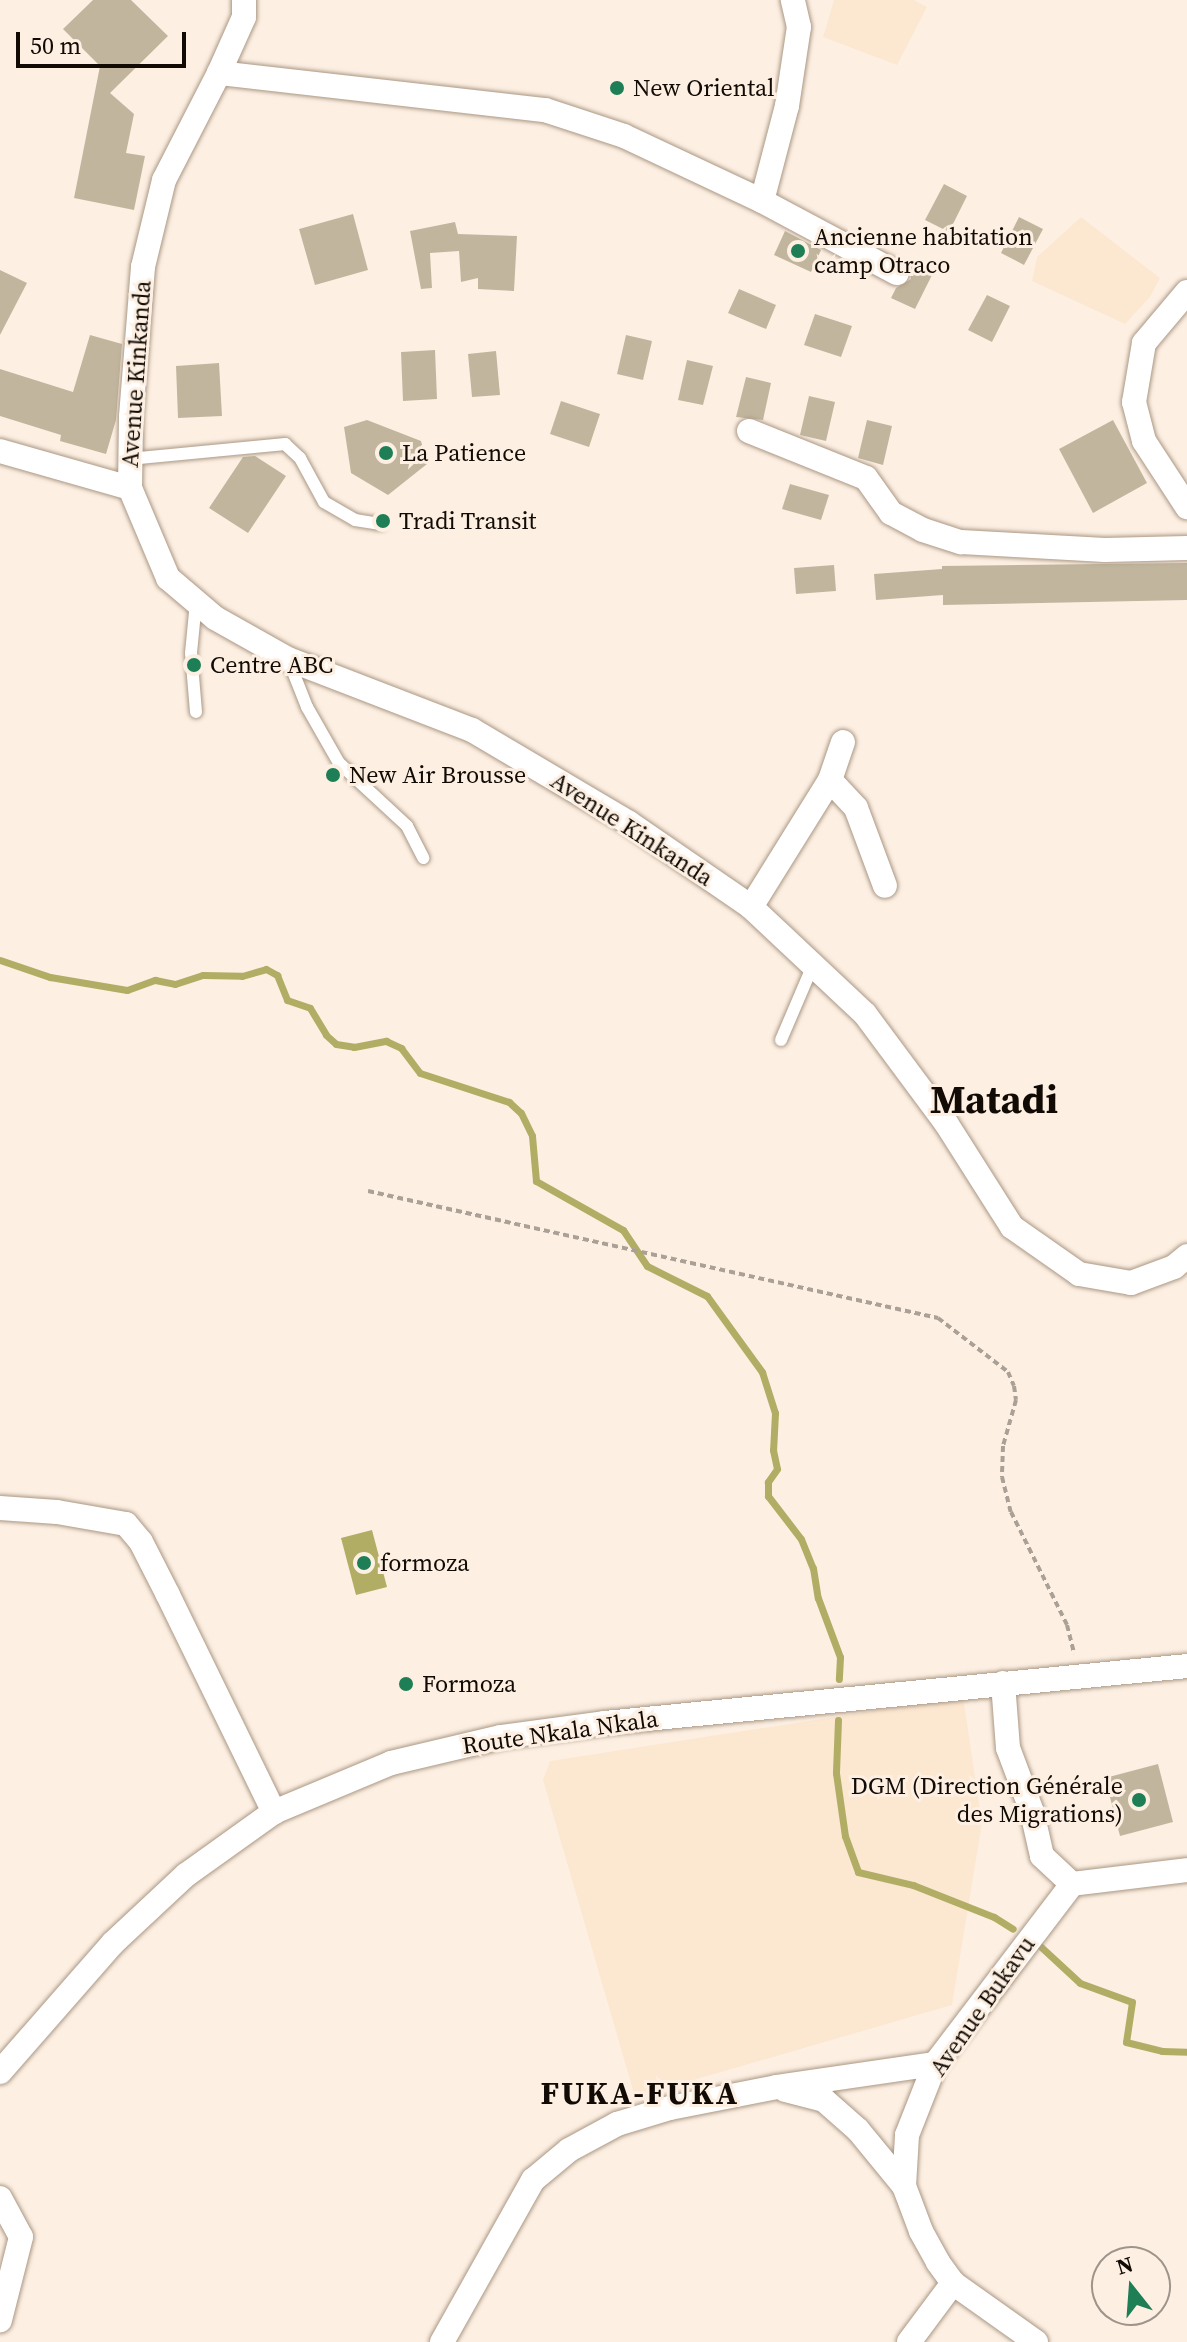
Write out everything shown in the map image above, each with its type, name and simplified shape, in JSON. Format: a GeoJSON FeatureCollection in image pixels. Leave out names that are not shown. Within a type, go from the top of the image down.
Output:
{"type":"FeatureCollection","features":[{"type":"Feature","properties":{"kind":"street","name":"Avenue Kinkanda"},"geometry":{"type":"LineString","coordinates":[[244,0],[244,17],[164,180],[143,267],[129,459],[130,488],[168,578],[215,618],[288,659],[472,730],[629,823],[751,907],[865,1014],[946,1123],[1012,1227],[1079,1274],[1131,1283],[1174,1267],[1187,1256]]}},
{"type":"Feature","properties":{"kind":"street"},"geometry":{"type":"LineString","coordinates":[[762,201],[787,106],[799,27],[793,0]]}},
{"type":"Feature","properties":{"kind":"street"},"geometry":{"type":"LineString","coordinates":[[219,73],[545,110],[624,136],[762,201],[897,273]]}},
{"type":"Feature","properties":{"kind":"street"},"geometry":{"type":"LineString","coordinates":[[1187,292],[1144,343],[1134,402],[1144,441],[1187,507]]}},
{"type":"Feature","properties":{"kind":"street"},"geometry":{"type":"LineString","coordinates":[[749,431],[866,478],[891,513],[923,530],[961,542],[1105,550],[1187,548]]}},
{"type":"Feature","properties":{"kind":"street"},"geometry":{"type":"LineString","coordinates":[[0,451],[130,488]]}},
{"type":"Feature","properties":{"kind":"street"},"geometry":{"type":"LineString","coordinates":[[751,907],[830,780],[843,742]]}},
{"type":"Feature","properties":{"kind":"street"},"geometry":{"type":"LineString","coordinates":[[830,780],[856,808],[885,886]]}},
{"type":"Feature","properties":{"kind":"street"},"geometry":{"type":"LineString","coordinates":[[0,1508],[57,1512],[126,1524],[141,1542],[274,1812]]}},
{"type":"Feature","properties":{"kind":"street","name":"Route Nkala Nkala"},"geometry":{"type":"LineString","coordinates":[[0,2072],[113,1943],[186,1875],[274,1812],[391,1763],[501,1737],[605,1723],[1187,1666]]}},
{"type":"Feature","properties":{"kind":"street"},"geometry":{"type":"LineString","coordinates":[[1003,1683],[1008,1748],[1032,1812],[1042,1856],[1072,1884],[1187,1870]]}},
{"type":"Feature","properties":{"kind":"street","name":"Avenue Bukavu"},"geometry":{"type":"LineString","coordinates":[[1036,2342],[953,2283],[921,2231],[904,2186],[907,2135],[935,2064],[1072,1884]]}},
{"type":"Feature","properties":{"kind":"street"},"geometry":{"type":"LineString","coordinates":[[442,2342],[533,2180],[569,2150],[617,2124],[670,2108],[777,2087],[935,2064]]}},
{"type":"Feature","properties":{"kind":"street"},"geometry":{"type":"LineString","coordinates":[[777,2087],[824,2100],[858,2130],[904,2186]]}},
{"type":"Feature","properties":{"kind":"street"},"geometry":{"type":"LineString","coordinates":[[0,2198],[21,2237],[0,2320]]}},
{"type":"Feature","properties":{"kind":"street"},"geometry":{"type":"LineString","coordinates":[[909,2342],[953,2283]]}},
{"type":"Feature","properties":{"kind":"lane"},"geometry":{"type":"LineString","coordinates":[[129,459],[285,444],[300,458],[324,502],[355,520],[381,524]]}},
{"type":"Feature","properties":{"kind":"lane"},"geometry":{"type":"LineString","coordinates":[[196,602],[191,653],[196,712]]}},
{"type":"Feature","properties":{"kind":"lane"},"geometry":{"type":"LineString","coordinates":[[288,659],[307,707],[339,763],[407,826],[423,858]]}},
{"type":"Feature","properties":{"kind":"lane"},"geometry":{"type":"LineString","coordinates":[[781,1040],[813,965]]}},
{"type":"Feature","properties":{"kind":"path"},"geometry":{"type":"LineString","coordinates":[[368,1191],[938,1318],[967,1337],[1008,1372],[1014,1386],[1016,1400],[1003,1446],[1002,1477],[1011,1512],[1067,1625],[1078,1676]]}},
{"type":"Feature","properties":{"kind":"shaded area"},"geometry":{"type":"Polygon","coordinates":[[[834,0],[914,0],[927,7],[897,65],[823,37],[834,0]]]}},
{"type":"Feature","properties":{"kind":"shaded area"},"geometry":{"type":"Polygon","coordinates":[[[1081,217],[1160,278],[1150,297],[1125,324],[1032,281],[1037,257],[1081,217]]]}},
{"type":"Feature","properties":{"kind":"shaded area","name":"formoza"},"geometry":{"type":"Polygon","coordinates":[[[372,1530],[387,1587],[356,1595],[341,1538],[372,1530]]]}},
{"type":"Feature","properties":{"kind":"shaded area"},"geometry":{"type":"Polygon","coordinates":[[[963,1697],[982,1823],[952,2005],[635,2097],[543,1780],[550,1761],[963,1697]]]}},
{"type":"Feature","properties":{"kind":"building"},"geometry":{"type":"Polygon","coordinates":[[[93,0],[131,0],[168,36],[110,93],[134,114],[126,153],[145,156],[134,210],[74,198],[100,66],[63,29],[93,0]]]}},
{"type":"Feature","properties":{"kind":"building","name":"Ancienne habitation camp Otraco"},"geometry":{"type":"Polygon","coordinates":[[[944,184],[967,196],[949,232],[925,220],[944,184]]]}},
{"type":"Feature","properties":{"kind":"building"},"geometry":{"type":"Polygon","coordinates":[[[353,214],[368,270],[315,285],[299,229],[353,214]]]}},
{"type":"Feature","properties":{"kind":"building","name":"Ancienne habitation camp Otraco"},"geometry":{"type":"Polygon","coordinates":[[[1019,217],[1043,229],[1024,265],[1001,253],[1019,217]]]}},
{"type":"Feature","properties":{"kind":"building"},"geometry":{"type":"Polygon","coordinates":[[[455,222],[458,234],[517,236],[514,291],[478,289],[478,278],[461,282],[459,251],[430,253],[432,288],[421,289],[410,231],[455,222]]]}},
{"type":"Feature","properties":{"kind":"building","name":"Ancienne habitation camp Otraco"},"geometry":{"type":"Polygon","coordinates":[[[785,231],[821,250],[811,272],[774,255],[785,231]]]}},
{"type":"Feature","properties":{"kind":"building","name":"Ancienne habitation camp Otraco"},"geometry":{"type":"Polygon","coordinates":[[[909,261],[933,273],[915,309],[891,298],[896,288],[911,279],[909,261]]]}},
{"type":"Feature","properties":{"kind":"building"},"geometry":{"type":"Polygon","coordinates":[[[0,270],[27,283],[0,335],[0,270]]]}},
{"type":"Feature","properties":{"kind":"building","name":"Ancienne habitation camp Otraco"},"geometry":{"type":"Polygon","coordinates":[[[739,289],[776,305],[766,329],[728,313],[739,289]]]}},
{"type":"Feature","properties":{"kind":"building","name":"Ancienne habitation camp Otraco"},"geometry":{"type":"Polygon","coordinates":[[[987,295],[1010,306],[992,342],[968,330],[987,295]]]}},
{"type":"Feature","properties":{"kind":"building"},"geometry":{"type":"Polygon","coordinates":[[[815,314],[852,326],[841,357],[804,345],[815,314]]]}},
{"type":"Feature","properties":{"kind":"building"},"geometry":{"type":"Polygon","coordinates":[[[90,335],[122,344],[116,420],[106,454],[60,441],[61,435],[0,416],[0,369],[73,392],[90,335]]]}},
{"type":"Feature","properties":{"kind":"building"},"geometry":{"type":"Polygon","coordinates":[[[626,335],[652,341],[643,380],[617,374],[626,335]]]}},
{"type":"Feature","properties":{"kind":"building"},"geometry":{"type":"Polygon","coordinates":[[[435,350],[437,399],[403,401],[401,352],[435,350]]]}},
{"type":"Feature","properties":{"kind":"building"},"geometry":{"type":"Polygon","coordinates":[[[496,351],[500,395],[472,397],[468,354],[496,351]]]}},
{"type":"Feature","properties":{"kind":"building"},"geometry":{"type":"Polygon","coordinates":[[[687,360],[713,366],[703,405],[678,400],[687,360]]]}},
{"type":"Feature","properties":{"kind":"building"},"geometry":{"type":"Polygon","coordinates":[[[219,363],[222,416],[178,418],[176,366],[219,363]]]}},
{"type":"Feature","properties":{"kind":"building"},"geometry":{"type":"Polygon","coordinates":[[[746,377],[771,383],[763,420],[736,417],[746,377]]]}},
{"type":"Feature","properties":{"kind":"building"},"geometry":{"type":"Polygon","coordinates":[[[809,396],[835,402],[826,441],[800,435],[809,396]]]}},
{"type":"Feature","properties":{"kind":"building"},"geometry":{"type":"Polygon","coordinates":[[[561,401],[600,414],[589,447],[550,434],[561,401]]]}},
{"type":"Feature","properties":{"kind":"building","name":"La Patience"},"geometry":{"type":"Polygon","coordinates":[[[367,420],[421,441],[427,464],[388,495],[351,473],[344,427],[367,420]]]}},
{"type":"Feature","properties":{"kind":"building"},"geometry":{"type":"Polygon","coordinates":[[[867,420],[892,426],[883,465],[858,458],[867,420]]]}},
{"type":"Feature","properties":{"kind":"building"},"geometry":{"type":"Polygon","coordinates":[[[1113,420],[1147,483],[1093,513],[1059,449],[1113,420]]]}},
{"type":"Feature","properties":{"kind":"building"},"geometry":{"type":"Polygon","coordinates":[[[255,456],[286,476],[248,533],[209,508],[243,457],[255,456]]]}},
{"type":"Feature","properties":{"kind":"building"},"geometry":{"type":"Polygon","coordinates":[[[790,484],[829,495],[821,520],[782,509],[790,484]]]}},
{"type":"Feature","properties":{"kind":"building"},"geometry":{"type":"Polygon","coordinates":[[[1187,563],[1187,600],[943,605],[943,595],[876,600],[874,574],[942,569],[942,566],[1187,563]]]}},
{"type":"Feature","properties":{"kind":"building"},"geometry":{"type":"Polygon","coordinates":[[[834,565],[836,591],[796,594],[794,568],[834,565]]]}},
{"type":"Feature","properties":{"kind":"building","name":"DGM (Direction Générale des Migrations)"},"geometry":{"type":"Polygon","coordinates":[[[1158,1764],[1173,1822],[1120,1836],[1105,1778],[1158,1764]]]}},
{"type":"Feature","properties":{"kind":"waterway"},"geometry":{"type":"LineString","coordinates":[[0,960],[50,977],[127,990],[155,980],[175,984],[203,975],[242,976],[266,969],[277,975],[287,1000],[310,1008],[326,1035],[336,1044],[354,1047],[386,1041],[401,1048],[420,1073],[509,1102],[521,1113],[532,1136],[536,1181],[623,1230],[647,1266],[707,1296],[762,1372],[775,1413],[773,1450],[777,1469],[768,1482],[768,1496],[801,1539],[813,1568],[818,1598],[840,1657],[839,1679]]}},
{"type":"Feature","properties":{"kind":"waterway"},"geometry":{"type":"LineString","coordinates":[[838,1720],[836,1773],[845,1836],[858,1872],[913,1885],[994,1917],[1013,1929]]}},
{"type":"Feature","properties":{"kind":"waterway"},"geometry":{"type":"LineString","coordinates":[[1040,1946],[1080,1983],[1132,2002],[1126,2042],[1162,2051],[1187,2052]]}},
{"type":"Feature","properties":{"kind":"place","name":"New Oriental"},"geometry":{"type":"Point","coordinates":[617,88]}},
{"type":"Feature","properties":{"kind":"place","name":"Ancienne habitation camp Otraco"},"geometry":{"type":"Point","coordinates":[798,251]}},
{"type":"Feature","properties":{"kind":"place","name":"La Patience"},"geometry":{"type":"Point","coordinates":[386,453]}},
{"type":"Feature","properties":{"kind":"place","name":"Tradi Transit"},"geometry":{"type":"Point","coordinates":[383,521]}},
{"type":"Feature","properties":{"kind":"place","name":"Centre ABC"},"geometry":{"type":"Point","coordinates":[194,665]}},
{"type":"Feature","properties":{"kind":"place","name":"New Air Brousse"},"geometry":{"type":"Point","coordinates":[333,775]}},
{"type":"Feature","properties":{"kind":"place","name":"formoza"},"geometry":{"type":"Point","coordinates":[364,1563]}},
{"type":"Feature","properties":{"kind":"place","name":"Formoza"},"geometry":{"type":"Point","coordinates":[406,1684]}},
{"type":"Feature","properties":{"kind":"place","name":"DGM (Direction Générale des Migrations)"},"geometry":{"type":"Point","coordinates":[1139,1800]}},
{"type":"Feature","properties":{"kind":"district","name":"Matadi"},"geometry":{"type":"Point","coordinates":[994,1099]}},
{"type":"Feature","properties":{"kind":"district","name":"FUKA-FUKA"},"geometry":{"type":"Point","coordinates":[640,2093]}}]}
